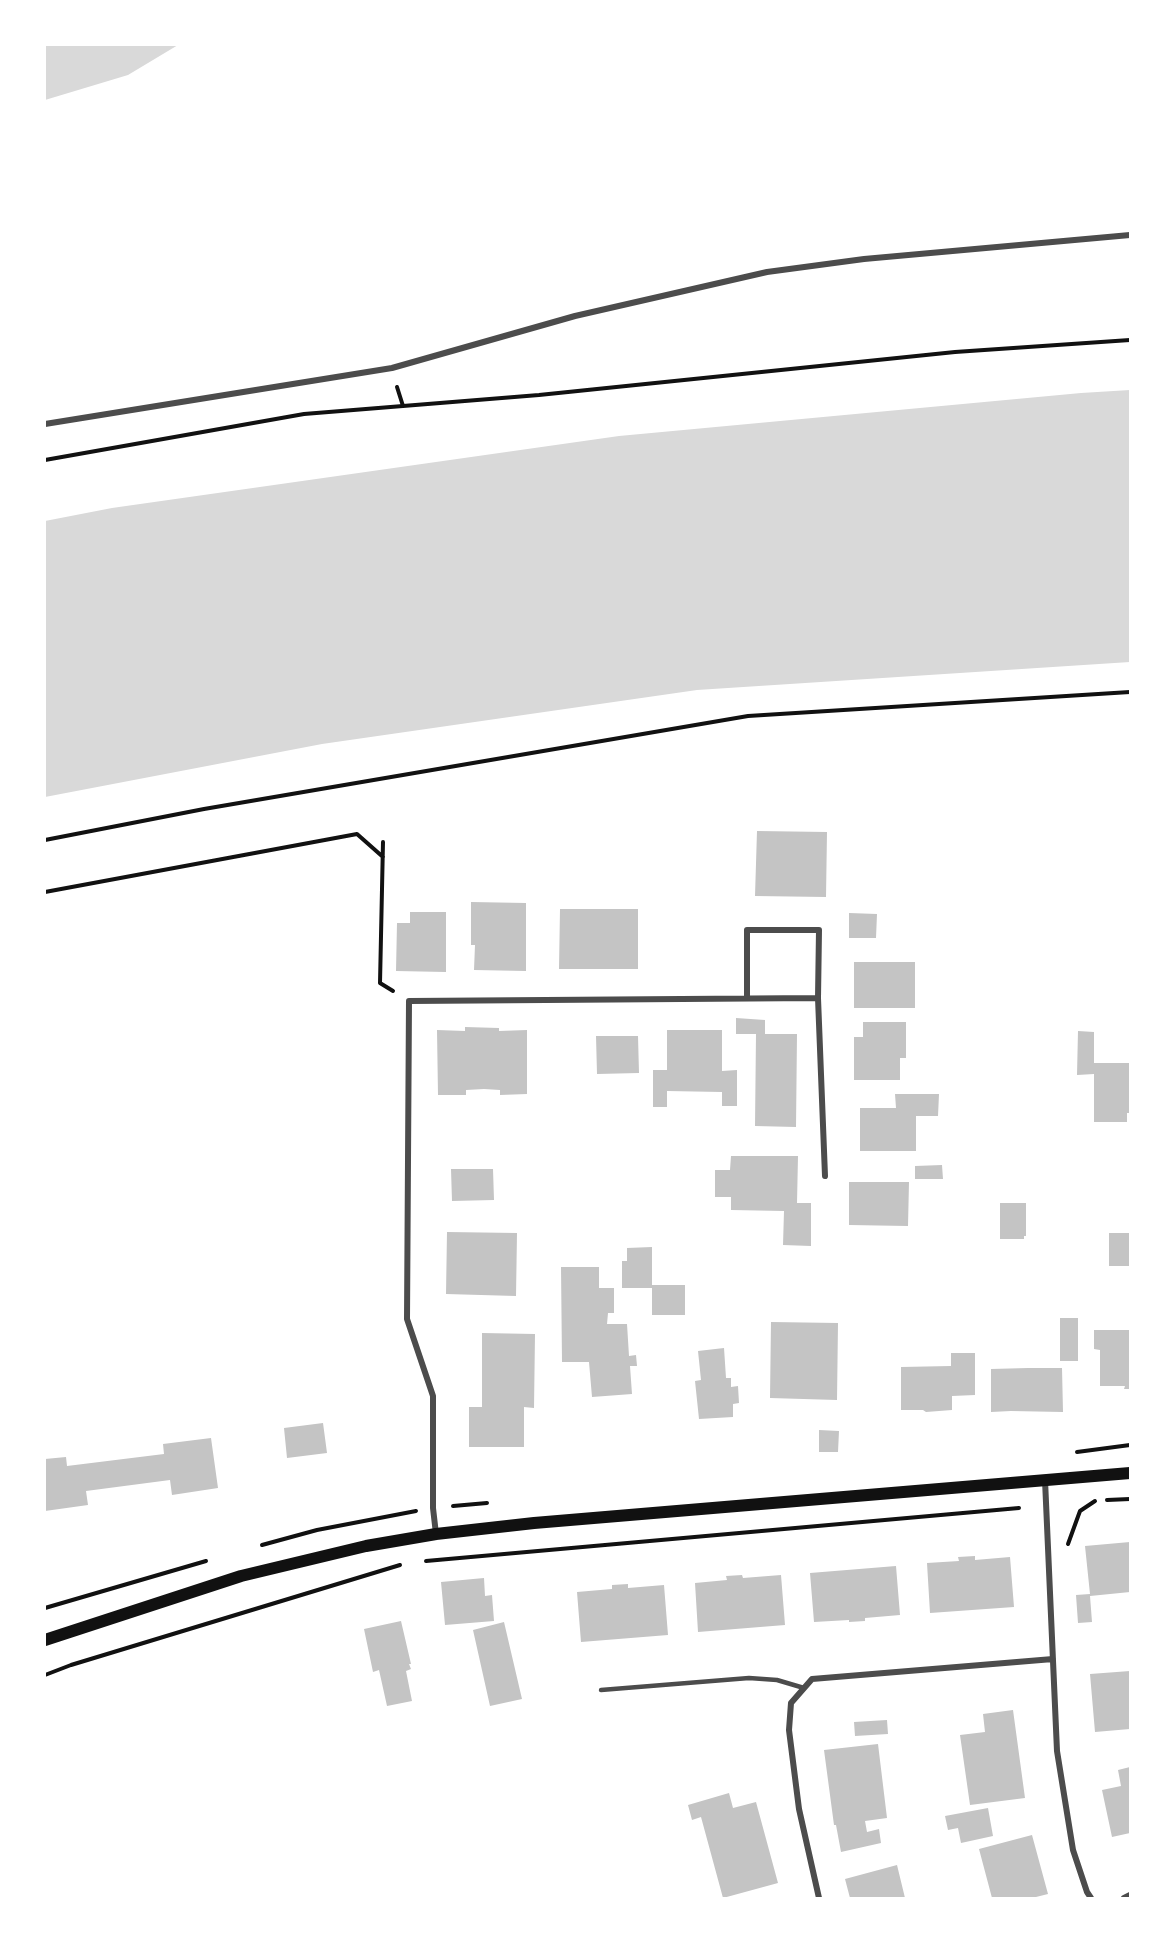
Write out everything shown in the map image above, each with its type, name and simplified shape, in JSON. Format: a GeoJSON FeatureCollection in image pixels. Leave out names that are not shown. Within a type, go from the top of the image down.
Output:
{"type":"FeatureCollection","features":[{"type":"Feature","properties":{"kind":"main road"},"geometry":{"type":"LineString","coordinates":[[45,1640],[241,1576],[366,1546],[436,1534],[558,1521],[1130,1473]]}},
{"type":"Feature","properties":{"kind":"street"},"geometry":{"type":"LineString","coordinates":[[45,424],[392,368],[575,315],[767,272],[864,258],[1130,235]]}},
{"type":"Feature","properties":{"kind":"street"},"geometry":{"type":"LineString","coordinates":[[747,998],[747,930],[819,930],[818,998],[825,1176]]}},
{"type":"Feature","properties":{"kind":"street"},"geometry":{"type":"LineString","coordinates":[[436,1534],[433,1508],[433,1396],[407,1319],[409,1001],[818,998]]}},
{"type":"Feature","properties":{"kind":"street"},"geometry":{"type":"LineString","coordinates":[[1045,1480],[1057,1751],[1073,1851],[1091,1898]]}},
{"type":"Feature","properties":{"kind":"street"},"geometry":{"type":"LineString","coordinates":[[819,1898],[799,1809],[789,1730],[790,1703],[812,1679],[1053,1659]]}},
{"type":"Feature","properties":{"kind":"street"},"geometry":{"type":"LineString","coordinates":[[1124,1898],[1130,1895]]}},
{"type":"Feature","properties":{"kind":"lane"},"geometry":{"type":"LineString","coordinates":[[601,1690],[748,1678],[777,1680],[804,1688]]}},
{"type":"Feature","properties":{"kind":"path"},"geometry":{"type":"LineString","coordinates":[[45,460],[304,414],[538,395],[955,352],[1130,340]]}},
{"type":"Feature","properties":{"kind":"path"},"geometry":{"type":"LineString","coordinates":[[45,840],[215,807],[748,716],[1130,692]]}},
{"type":"Feature","properties":{"kind":"path"},"geometry":{"type":"LineString","coordinates":[[45,892],[357,834],[383,857]]}},
{"type":"Feature","properties":{"kind":"path"},"geometry":{"type":"LineString","coordinates":[[383,842],[380,983],[409,1001]]}},
{"type":"Feature","properties":{"kind":"path"},"geometry":{"type":"LineString","coordinates":[[1107,1500],[1130,1499]]}},
{"type":"Feature","properties":{"kind":"path"},"geometry":{"type":"LineString","coordinates":[[1066,1551],[1080,1512],[1095,1501],[1085,1502]]}},
{"type":"Feature","properties":{"kind":"path"},"geometry":{"type":"LineString","coordinates":[[422,1561],[1046,1505]]}},
{"type":"Feature","properties":{"kind":"path"},"geometry":{"type":"LineString","coordinates":[[45,1676],[71,1665],[409,1563]]}},
{"type":"Feature","properties":{"kind":"shaded area"},"geometry":{"type":"Polygon","coordinates":[[[45,45],[178,45],[128,75],[45,100],[45,45]]]}},
{"type":"Feature","properties":{"kind":"shaded area"},"geometry":{"type":"Polygon","coordinates":[[[1130,390],[1130,662],[697,690],[322,744],[45,797],[45,521],[112,508],[619,436],[1130,390]]]}},
{"type":"Feature","properties":{"kind":"building"},"geometry":{"type":"Polygon","coordinates":[[[757,831],[827,832],[826,897],[755,896],[757,831]]]}},
{"type":"Feature","properties":{"kind":"building"},"geometry":{"type":"Polygon","coordinates":[[[471,902],[526,903],[526,971],[474,970],[475,945],[471,945],[471,902]]]}},
{"type":"Feature","properties":{"kind":"building"},"geometry":{"type":"Polygon","coordinates":[[[560,909],[638,909],[638,969],[559,969],[560,909]]]}},
{"type":"Feature","properties":{"kind":"building"},"geometry":{"type":"Polygon","coordinates":[[[410,912],[446,912],[446,972],[396,971],[397,923],[410,923],[410,912]]]}},
{"type":"Feature","properties":{"kind":"building"},"geometry":{"type":"Polygon","coordinates":[[[849,913],[877,914],[876,938],[849,938],[849,913]]]}},
{"type":"Feature","properties":{"kind":"building"},"geometry":{"type":"Polygon","coordinates":[[[854,962],[915,962],[915,1008],[854,1008],[854,962]]]}},
{"type":"Feature","properties":{"kind":"building"},"geometry":{"type":"Polygon","coordinates":[[[736,1018],[765,1020],[765,1034],[797,1034],[796,1127],[755,1126],[756,1034],[736,1034],[736,1018]]]}},
{"type":"Feature","properties":{"kind":"building"},"geometry":{"type":"Polygon","coordinates":[[[863,1022],[906,1022],[906,1058],[900,1058],[900,1080],[854,1080],[854,1037],[863,1037],[863,1022]]]}},
{"type":"Feature","properties":{"kind":"building"},"geometry":{"type":"Polygon","coordinates":[[[465,1027],[499,1028],[499,1031],[527,1030],[527,1094],[500,1095],[500,1090],[484,1089],[466,1090],[466,1095],[438,1095],[437,1030],[465,1031],[465,1027]]]}},
{"type":"Feature","properties":{"kind":"building"},"geometry":{"type":"Polygon","coordinates":[[[667,1030],[722,1030],[722,1071],[737,1070],[737,1106],[722,1106],[722,1092],[667,1091],[667,1107],[653,1107],[653,1070],[667,1070],[667,1030]]]}},
{"type":"Feature","properties":{"kind":"building"},"geometry":{"type":"Polygon","coordinates":[[[1078,1031],[1094,1032],[1094,1063],[1130,1063],[1130,1113],[1127,1113],[1127,1122],[1094,1122],[1094,1074],[1077,1075],[1078,1031]]]}},
{"type":"Feature","properties":{"kind":"building"},"geometry":{"type":"Polygon","coordinates":[[[596,1036],[638,1036],[639,1073],[597,1074],[596,1036]]]}},
{"type":"Feature","properties":{"kind":"building"},"geometry":{"type":"Polygon","coordinates":[[[895,1094],[939,1094],[938,1116],[916,1116],[916,1151],[860,1151],[860,1108],[896,1108],[895,1094]]]}},
{"type":"Feature","properties":{"kind":"building"},"geometry":{"type":"Polygon","coordinates":[[[731,1156],[798,1156],[797,1203],[811,1203],[811,1246],[783,1245],[784,1211],[731,1210],[731,1197],[715,1197],[715,1170],[730,1170],[731,1156]]]}},
{"type":"Feature","properties":{"kind":"building"},"geometry":{"type":"Polygon","coordinates":[[[942,1165],[943,1179],[915,1179],[915,1166],[942,1165]]]}},
{"type":"Feature","properties":{"kind":"building"},"geometry":{"type":"Polygon","coordinates":[[[451,1169],[493,1169],[494,1200],[452,1201],[451,1169]]]}},
{"type":"Feature","properties":{"kind":"building"},"geometry":{"type":"Polygon","coordinates":[[[849,1182],[909,1182],[908,1226],[849,1225],[849,1182]]]}},
{"type":"Feature","properties":{"kind":"building"},"geometry":{"type":"Polygon","coordinates":[[[1000,1203],[1026,1203],[1026,1236],[1024,1239],[1000,1239],[1000,1203]]]}},
{"type":"Feature","properties":{"kind":"building"},"geometry":{"type":"Polygon","coordinates":[[[447,1232],[517,1233],[516,1296],[446,1294],[447,1232]]]}},
{"type":"Feature","properties":{"kind":"building"},"geometry":{"type":"Polygon","coordinates":[[[1109,1233],[1130,1233],[1130,1266],[1109,1266],[1109,1233]]]}},
{"type":"Feature","properties":{"kind":"building"},"geometry":{"type":"Polygon","coordinates":[[[652,1247],[652,1285],[685,1285],[685,1315],[652,1315],[652,1288],[622,1288],[622,1261],[627,1261],[627,1248],[652,1247]]]}},
{"type":"Feature","properties":{"kind":"building"},"geometry":{"type":"Polygon","coordinates":[[[561,1267],[599,1267],[599,1288],[614,1288],[614,1313],[608,1313],[607,1324],[627,1324],[629,1356],[636,1355],[637,1366],[630,1366],[632,1394],[592,1397],[589,1362],[562,1362],[561,1267]]]}},
{"type":"Feature","properties":{"kind":"building"},"geometry":{"type":"Polygon","coordinates":[[[1060,1318],[1078,1318],[1078,1361],[1060,1361],[1060,1318]]]}},
{"type":"Feature","properties":{"kind":"building"},"geometry":{"type":"Polygon","coordinates":[[[771,1322],[838,1323],[837,1400],[770,1398],[771,1322]]]}},
{"type":"Feature","properties":{"kind":"building"},"geometry":{"type":"Polygon","coordinates":[[[1094,1330],[1130,1330],[1130,1389],[1124,1389],[1125,1386],[1100,1386],[1100,1350],[1094,1349],[1094,1330]]]}},
{"type":"Feature","properties":{"kind":"building"},"geometry":{"type":"Polygon","coordinates":[[[482,1333],[535,1334],[534,1408],[524,1407],[524,1447],[469,1447],[469,1407],[482,1407],[482,1333]]]}},
{"type":"Feature","properties":{"kind":"building"},"geometry":{"type":"Polygon","coordinates":[[[724,1348],[726,1378],[731,1378],[731,1387],[738,1386],[739,1403],[733,1404],[733,1417],[699,1419],[695,1381],[701,1380],[698,1351],[724,1348]]]}},
{"type":"Feature","properties":{"kind":"building"},"geometry":{"type":"Polygon","coordinates":[[[951,1353],[975,1353],[975,1395],[952,1396],[952,1410],[926,1412],[901,1410],[901,1367],[951,1366],[951,1353]]]}},
{"type":"Feature","properties":{"kind":"building"},"geometry":{"type":"Polygon","coordinates":[[[1062,1368],[1063,1412],[991,1412],[991,1369],[1062,1368]]]}},
{"type":"Feature","properties":{"kind":"building"},"geometry":{"type":"Polygon","coordinates":[[[323,1423],[327,1453],[287,1458],[284,1428],[323,1423]]]}},
{"type":"Feature","properties":{"kind":"building"},"geometry":{"type":"Polygon","coordinates":[[[819,1430],[839,1431],[838,1452],[819,1452],[819,1430]]]}},
{"type":"Feature","properties":{"kind":"building"},"geometry":{"type":"Polygon","coordinates":[[[211,1438],[218,1488],[172,1495],[170,1480],[86,1491],[88,1505],[45,1511],[45,1459],[66,1457],[67,1466],[164,1454],[163,1444],[211,1438]]]}},
{"type":"Feature","properties":{"kind":"building"},"geometry":{"type":"Polygon","coordinates":[[[1130,1542],[1130,1592],[1090,1596],[1092,1622],[1078,1623],[1076,1595],[1090,1594],[1085,1546],[1130,1542]]]}},
{"type":"Feature","properties":{"kind":"building"},"geometry":{"type":"Polygon","coordinates":[[[975,1556],[975,1560],[1010,1557],[1014,1607],[930,1613],[927,1563],[959,1561],[958,1557],[975,1556]]]}},
{"type":"Feature","properties":{"kind":"building"},"geometry":{"type":"Polygon","coordinates":[[[896,1566],[900,1615],[865,1618],[865,1621],[814,1622],[810,1573],[896,1566]]]}},
{"type":"Feature","properties":{"kind":"building"},"geometry":{"type":"Polygon","coordinates":[[[742,1575],[743,1578],[781,1575],[785,1625],[698,1632],[695,1583],[727,1580],[726,1576],[742,1575]]]}},
{"type":"Feature","properties":{"kind":"building"},"geometry":{"type":"Polygon","coordinates":[[[484,1578],[485,1596],[492,1595],[494,1621],[445,1625],[441,1582],[484,1578]]]}},
{"type":"Feature","properties":{"kind":"building"},"geometry":{"type":"Polygon","coordinates":[[[628,1584],[628,1588],[664,1585],[668,1635],[581,1642],[577,1592],[612,1589],[612,1585],[628,1584]]]}},
{"type":"Feature","properties":{"kind":"building"},"geometry":{"type":"Polygon","coordinates":[[[401,1621],[411,1664],[409,1664],[411,1669],[406,1671],[412,1701],[387,1706],[379,1670],[373,1672],[364,1629],[401,1621]]]}},
{"type":"Feature","properties":{"kind":"building"},"geometry":{"type":"Polygon","coordinates":[[[504,1622],[522,1699],[490,1706],[473,1630],[504,1622]]]}},
{"type":"Feature","properties":{"kind":"building"},"geometry":{"type":"Polygon","coordinates":[[[1130,1671],[1130,1729],[1095,1732],[1090,1674],[1130,1671]]]}},
{"type":"Feature","properties":{"kind":"building"},"geometry":{"type":"Polygon","coordinates":[[[1013,1710],[1025,1798],[970,1805],[960,1735],[985,1732],[983,1714],[1013,1710]]]}},
{"type":"Feature","properties":{"kind":"building"},"geometry":{"type":"Polygon","coordinates":[[[887,1720],[888,1734],[855,1736],[854,1722],[887,1720]]]}},
{"type":"Feature","properties":{"kind":"building"},"geometry":{"type":"Polygon","coordinates":[[[878,1744],[887,1818],[865,1821],[867,1832],[879,1829],[881,1843],[841,1852],[836,1825],[834,1825],[824,1750],[878,1744]]]}},
{"type":"Feature","properties":{"kind":"building"},"geometry":{"type":"Polygon","coordinates":[[[1130,1767],[1130,1833],[1112,1837],[1102,1790],[1121,1786],[1118,1770],[1130,1767]]]}},
{"type":"Feature","properties":{"kind":"building"},"geometry":{"type":"Polygon","coordinates":[[[729,1793],[733,1808],[756,1802],[778,1883],[723,1898],[701,1817],[692,1820],[688,1805],[729,1793]]]}},
{"type":"Feature","properties":{"kind":"building"},"geometry":{"type":"Polygon","coordinates":[[[988,1808],[993,1836],[961,1843],[958,1828],[948,1830],[945,1816],[988,1808]]]}},
{"type":"Feature","properties":{"kind":"building"},"geometry":{"type":"Polygon","coordinates":[[[1032,1835],[1048,1894],[1032,1898],[992,1898],[979,1849],[1032,1835]]]}},
{"type":"Feature","properties":{"kind":"building"},"geometry":{"type":"Polygon","coordinates":[[[897,1865],[905,1898],[850,1898],[845,1879],[897,1865]]]}}]}
